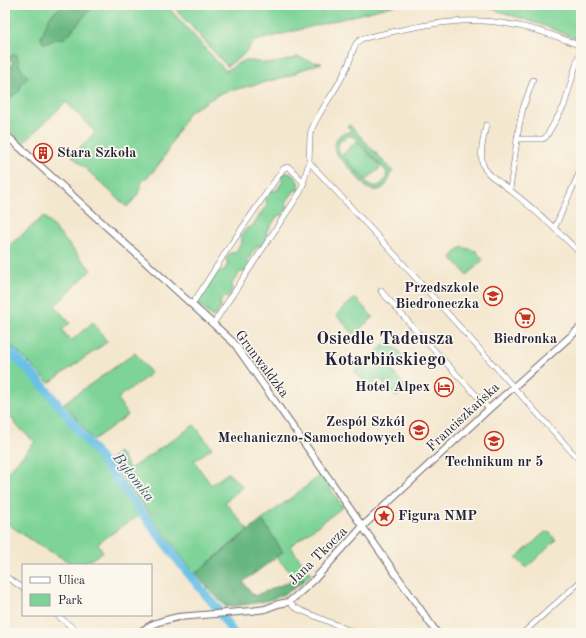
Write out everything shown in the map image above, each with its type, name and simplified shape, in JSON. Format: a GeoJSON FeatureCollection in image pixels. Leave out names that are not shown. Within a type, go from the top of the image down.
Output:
{"type":"FeatureCollection","features":[{"type":"Feature","properties":{"kind":"street"},"geometry":{"type":"LineString","coordinates":[[213,324],[302,191],[309,162],[311,131],[350,62],[354,46],[358,41],[364,38],[432,24],[451,21],[467,21],[503,24],[528,29],[553,35],[581,47],[564,106],[546,137],[543,139],[517,138]]}},
{"type":"Feature","properties":{"kind":"street"},"geometry":{"type":"LineString","coordinates":[[510,190],[519,126],[533,80]]}},
{"type":"Feature","properties":{"kind":"street"},"geometry":{"type":"LineString","coordinates":[[486,125],[482,148],[483,166],[491,176],[555,227],[581,254]]}},
{"type":"Feature","properties":{"kind":"street","name":"Grunwaldzka"},"geometry":{"type":"LineString","coordinates":[[5,134],[229,338],[437,633]]}},
{"type":"Feature","properties":{"kind":"street"},"geometry":{"type":"LineString","coordinates":[[309,162],[396,256],[581,462]]}},
{"type":"Feature","properties":{"kind":"street"},"geometry":{"type":"LineString","coordinates":[[192,304],[283,169],[289,167],[304,183]]}},
{"type":"Feature","properties":{"kind":"street"},"geometry":{"type":"LineString","coordinates":[[555,227],[581,169]]}},
{"type":"Feature","properties":{"kind":"street"},"geometry":{"type":"LineString","coordinates":[[381,291],[490,410]]}},
{"type":"Feature","properties":{"kind":"street","name":"Franciszkańska"},"geometry":{"type":"LineString","coordinates":[[363,527],[581,327]]}},
{"type":"Feature","properties":{"kind":"street","name":"Jana Tkocza"},"geometry":{"type":"LineString","coordinates":[[289,602],[313,581],[363,527]]}},
{"type":"Feature","properties":{"kind":"street"},"geometry":{"type":"LineString","coordinates":[[5,576],[22,587]]}},
{"type":"Feature","properties":{"kind":"street"},"geometry":{"type":"LineString","coordinates":[[523,633],[581,581]]}},
{"type":"Feature","properties":{"kind":"street"},"geometry":{"type":"LineString","coordinates":[[138,633],[153,624],[170,618],[251,611],[289,602],[295,608],[356,633]]}},
{"type":"Feature","properties":{"kind":"street"},"geometry":{"type":"LineString","coordinates":[[58,616],[79,633]]}},
{"type":"Feature","properties":{"kind":"green space"},"geometry":{"type":"Polygon","coordinates":[[[5,5],[63,5],[50,16],[48,43],[55,39],[65,38],[94,5],[166,5],[225,70],[228,70],[243,61],[276,63],[298,57],[313,62],[322,63],[298,71],[293,75],[221,93],[189,112],[163,159],[152,173],[142,182],[137,196],[127,207],[72,156],[95,132],[66,102],[23,143],[5,126],[5,102],[19,91],[22,82],[26,80],[14,54],[8,58],[5,54],[5,5]]]}},
{"type":"Feature","properties":{"kind":"green space"},"geometry":{"type":"Polygon","coordinates":[[[63,5],[94,5],[65,38],[55,39],[48,43],[43,43],[41,37],[50,16],[63,5]]]}},
{"type":"Feature","properties":{"kind":"green space"},"geometry":{"type":"Polygon","coordinates":[[[172,5],[396,5],[255,41],[241,57],[227,66],[172,5]]]}},
{"type":"Feature","properties":{"kind":"green space"},"geometry":{"type":"Polygon","coordinates":[[[479,5],[581,5],[581,40],[539,24],[479,5]]]}},
{"type":"Feature","properties":{"kind":"green space"},"geometry":{"type":"Polygon","coordinates":[[[14,54],[17,55],[20,67],[28,77],[22,82],[19,91],[5,102],[5,71],[13,63],[8,58],[14,54]]]}},
{"type":"Feature","properties":{"kind":"green space"},"geometry":{"type":"Polygon","coordinates":[[[350,125],[393,172],[390,173],[388,182],[385,186],[379,190],[366,187],[335,152],[336,140],[340,135],[347,132],[352,132],[348,127],[350,125]],[[348,136],[342,140],[338,149],[342,155],[357,141],[381,167],[366,180],[346,159],[364,180],[373,186],[379,186],[386,178],[387,173],[356,138],[348,136]]]}},
{"type":"Feature","properties":{"kind":"green space"},"geometry":{"type":"Polygon","coordinates":[[[284,173],[291,174],[296,178],[299,190],[295,190],[286,202],[288,207],[282,216],[278,215],[266,233],[268,237],[262,246],[257,246],[248,260],[249,266],[245,272],[240,272],[231,285],[232,290],[227,298],[223,297],[220,303],[221,307],[217,314],[211,316],[198,304],[199,300],[217,272],[223,272],[228,264],[226,259],[230,253],[235,253],[242,242],[241,237],[247,228],[252,227],[267,204],[266,199],[272,190],[276,191],[283,181],[280,178],[284,173]]]}},
{"type":"Feature","properties":{"kind":"green space"},"geometry":{"type":"Polygon","coordinates":[[[44,216],[91,270],[55,306],[70,323],[62,330],[71,341],[93,322],[107,342],[49,383],[5,339],[5,249],[44,216]]]}},
{"type":"Feature","properties":{"kind":"green space"},"geometry":{"type":"Polygon","coordinates":[[[462,247],[476,251],[483,260],[467,275],[451,257],[462,247]]]}},
{"type":"Feature","properties":{"kind":"green space"},"geometry":{"type":"Polygon","coordinates":[[[355,298],[373,317],[354,334],[336,315],[355,298]]]}},
{"type":"Feature","properties":{"kind":"green space"},"geometry":{"type":"Polygon","coordinates":[[[389,341],[404,357],[390,369],[407,388],[396,397],[380,379],[369,387],[354,371],[389,341]]]}},
{"type":"Feature","properties":{"kind":"green space"},"geometry":{"type":"Polygon","coordinates":[[[135,353],[151,373],[121,395],[118,400],[128,415],[93,440],[64,403],[135,353]]]}},
{"type":"Feature","properties":{"kind":"green space"},"geometry":{"type":"Polygon","coordinates":[[[5,354],[9,358],[11,356],[34,379],[141,514],[98,544],[103,552],[84,564],[72,564],[31,540],[5,522],[5,475],[35,442],[16,425],[11,417],[8,419],[5,416],[5,354]]]}},
{"type":"Feature","properties":{"kind":"green space"},"geometry":{"type":"Polygon","coordinates":[[[194,425],[212,448],[194,461],[211,485],[228,473],[243,487],[225,502],[248,530],[195,574],[109,460],[119,452],[130,469],[194,425]]]}},
{"type":"Feature","properties":{"kind":"green space"},"geometry":{"type":"Polygon","coordinates":[[[321,475],[343,507],[290,546],[311,574],[304,581],[304,578],[295,577],[276,557],[283,552],[262,520],[321,475]]]}},
{"type":"Feature","properties":{"kind":"green space"},"geometry":{"type":"Polygon","coordinates":[[[262,520],[283,552],[243,582],[254,596],[286,583],[295,577],[304,578],[304,581],[285,593],[258,603],[226,607],[195,574],[262,520]]]}},
{"type":"Feature","properties":{"kind":"green space"},"geometry":{"type":"Polygon","coordinates":[[[547,532],[550,533],[556,540],[527,567],[525,567],[516,558],[547,532]]]}},
{"type":"Feature","properties":{"kind":"waterway","name":"Bytomka"},"geometry":{"type":"LineString","coordinates":[[5,346],[39,381],[73,423],[188,573],[217,608],[233,633]]}},
{"type":"Feature","properties":{"kind":"waterway","name":"Bytomka"},"geometry":{"type":"LineString","coordinates":[[13,353],[18,352]]}},
{"type":"Feature","properties":{"kind":"waterway","name":"Bytomka"},"geometry":{"type":"LineString","coordinates":[[19,368],[22,363]]}},
{"type":"Feature","properties":{"kind":"place","name":"Stara Szkoła"},"geometry":{"type":"Point","coordinates":[43,153]}},
{"type":"Feature","properties":{"kind":"place","name":"Przedszkole Biedroneczka"},"geometry":{"type":"Point","coordinates":[493,296]}},
{"type":"Feature","properties":{"kind":"place","name":"Biedronka"},"geometry":{"type":"Point","coordinates":[525,318]}},
{"type":"Feature","properties":{"kind":"place","name":"Hotel Alpex"},"geometry":{"type":"Point","coordinates":[444,387]}},
{"type":"Feature","properties":{"kind":"place","name":"Zespół Szkół Mechaniczno-Samochodowych"},"geometry":{"type":"Point","coordinates":[419,430]}},
{"type":"Feature","properties":{"kind":"place","name":"Technikum nr 5"},"geometry":{"type":"Point","coordinates":[494,441]}},
{"type":"Feature","properties":{"kind":"place","name":"Figura NMP"},"geometry":{"type":"Point","coordinates":[384,516]}},
{"type":"Feature","properties":{"kind":"district","name":"Osiedle Tadeusza Kotarbińskiego"},"geometry":{"type":"Point","coordinates":[385,349]}}]}
